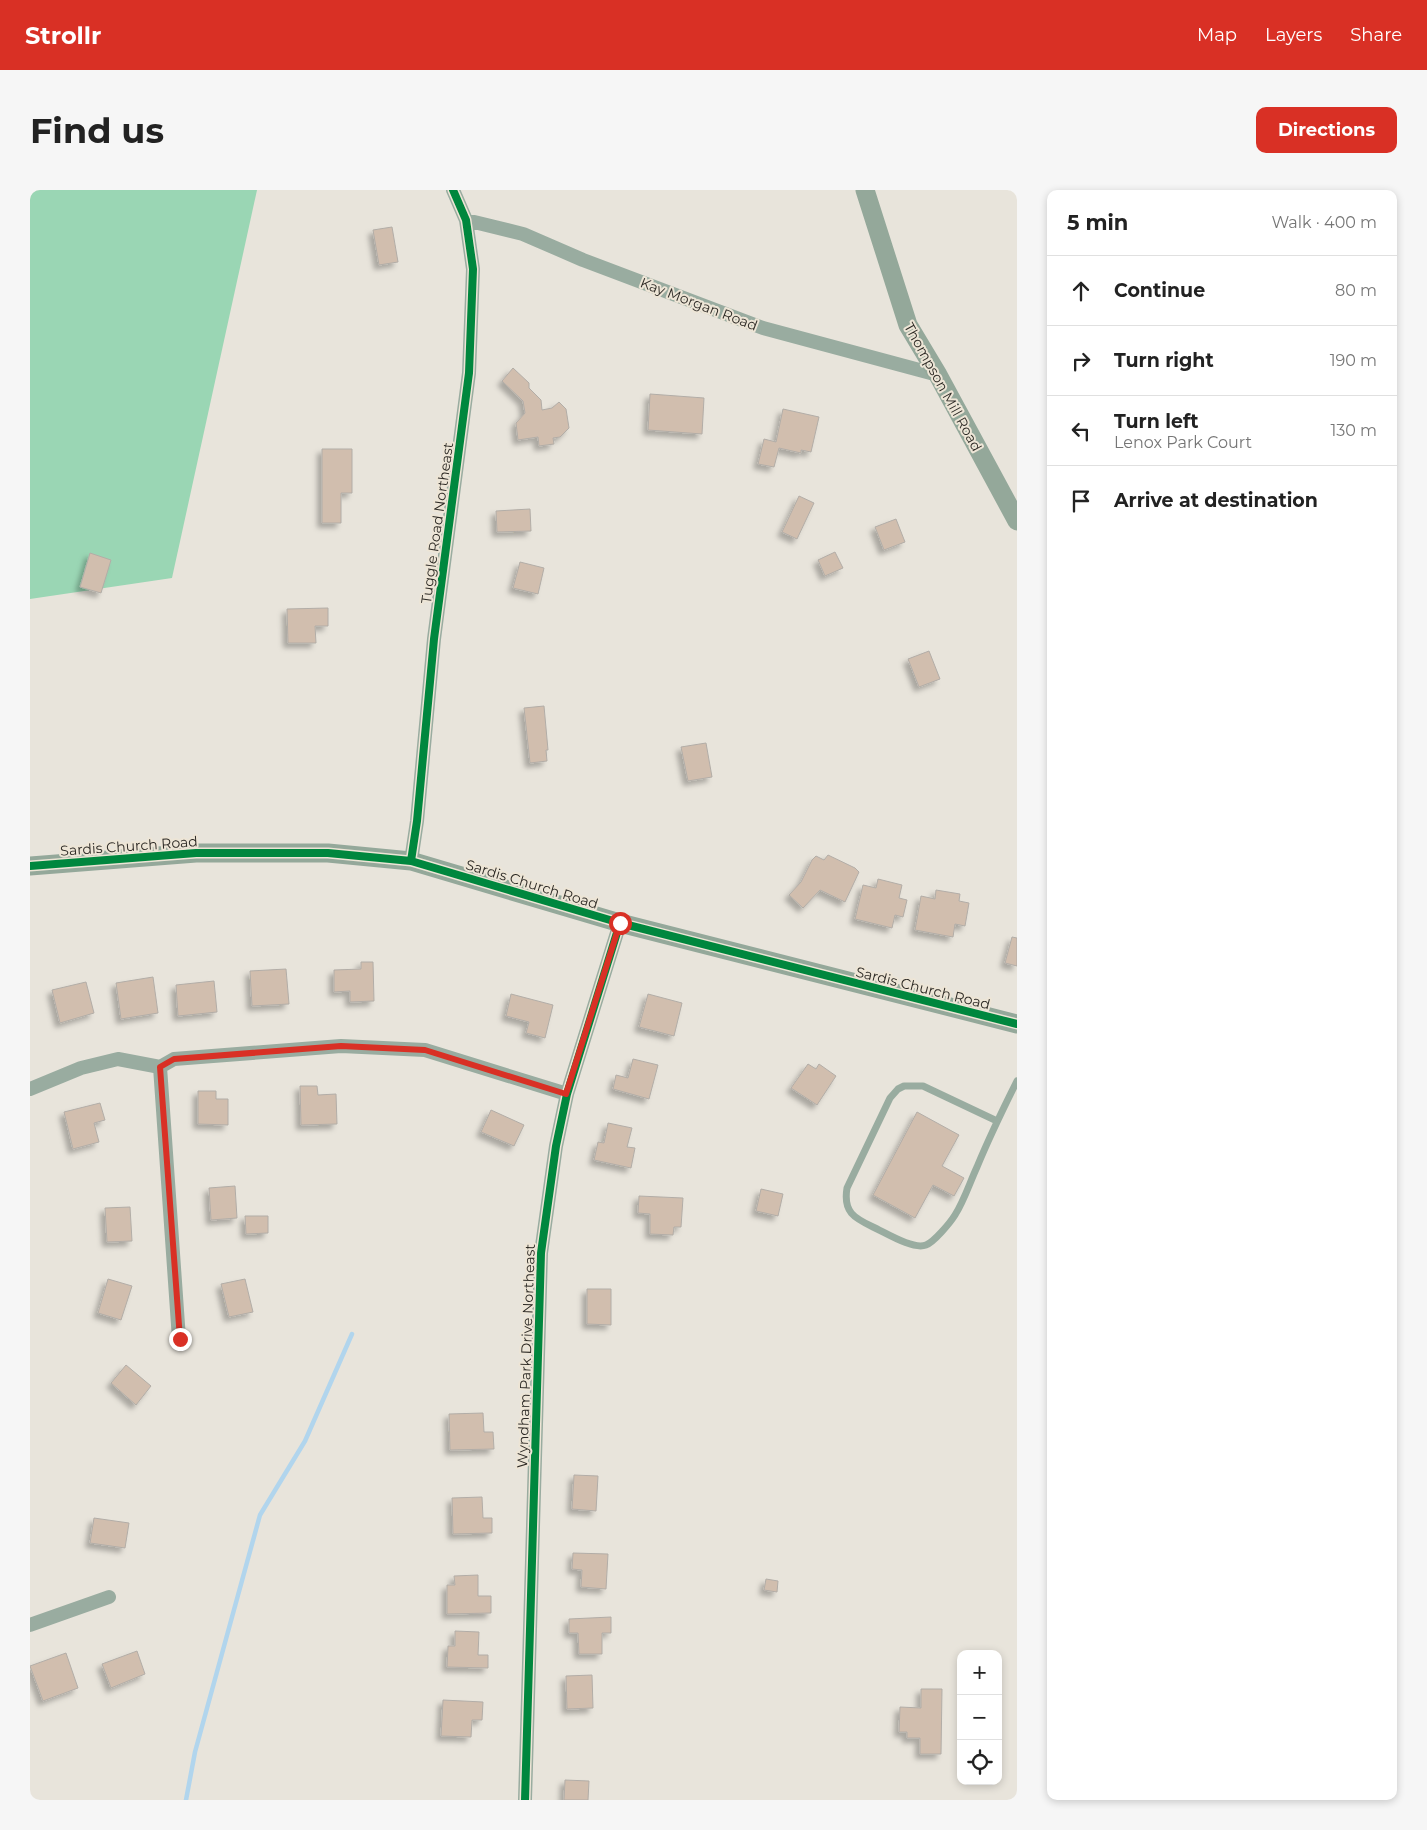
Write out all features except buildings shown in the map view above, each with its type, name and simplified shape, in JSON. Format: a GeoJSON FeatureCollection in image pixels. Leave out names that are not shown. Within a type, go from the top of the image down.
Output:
{"type":"FeatureCollection","features":[{"type":"Feature","properties":{"kind":"street","name":"Tuggle Road Northeast"},"geometry":{"type":"LineString","coordinates":[[411,861],[417,821],[434,639],[469,373],[472,268],[466,220],[453,190]]}},
{"type":"Feature","properties":{"kind":"street","name":"Thompson Mill Road"},"geometry":{"type":"LineString","coordinates":[[865,190],[908,325],[938,375],[1017,522]]}},
{"type":"Feature","properties":{"kind":"street","name":"Kay Morgan Road"},"geometry":{"type":"LineString","coordinates":[[466,220],[523,234],[583,260],[763,328],[938,375]]}},
{"type":"Feature","properties":{"kind":"street","name":"Sardis Church Road"},"geometry":{"type":"LineString","coordinates":[[30,866],[196,853],[328,853],[411,861],[620,923],[1017,1024]]}},
{"type":"Feature","properties":{"kind":"street","name":"Wyndham Park Drive Northeast"},"geometry":{"type":"LineString","coordinates":[[525,1800],[541,1253],[556,1146],[566,1094],[620,923]]}},
{"type":"Feature","properties":{"kind":"street"},"geometry":{"type":"LineString","coordinates":[[30,1089],[81,1068],[118,1059],[160,1067],[174,1059],[341,1046],[425,1050],[566,1094]]}},
{"type":"Feature","properties":{"kind":"street"},"geometry":{"type":"LineString","coordinates":[[160,1067],[180,1339]]}},
{"type":"Feature","properties":{"kind":"street"},"geometry":{"type":"LineString","coordinates":[[30,1624],[109,1597]]}},
{"type":"Feature","properties":{"kind":"lane"},"geometry":{"type":"LineString","coordinates":[[997,1122],[922,1086],[904,1086],[898,1089],[890,1098],[847,1188],[846,1197],[850,1212],[857,1219],[916,1246],[926,1245],[937,1237],[955,1215],[1017,1081]]}},
{"type":"Feature","properties":{"kind":"green space"},"geometry":{"type":"Polygon","coordinates":[[[30,190],[257,190],[172,578],[30,599],[30,190]]]}},
{"type":"Feature","properties":{"kind":"waterway"},"geometry":{"type":"LineString","coordinates":[[186,1800],[195,1752],[260,1515],[305,1441],[352,1334]]}},
{"type":"Feature","properties":{"kind":"cycle path"},"geometry":{"type":"LineString","coordinates":[[411,861],[417,821],[434,639],[469,373],[473,269],[466,220],[453,190]]}},
{"type":"Feature","properties":{"kind":"cycle path"},"geometry":{"type":"LineString","coordinates":[[30,866],[196,853],[328,853],[411,861],[620,923],[1017,1024]]}},
{"type":"Feature","properties":{"kind":"cycle path"},"geometry":{"type":"LineString","coordinates":[[525,1800],[541,1253],[556,1146],[567,1094],[620,923]]}},
{"type":"Feature","properties":{"kind":"route"},"geometry":{"type":"LineString","coordinates":[[180,1339],[160,1067],[174,1059],[341,1046],[425,1050],[566,1094],[620,923]]}}]}
